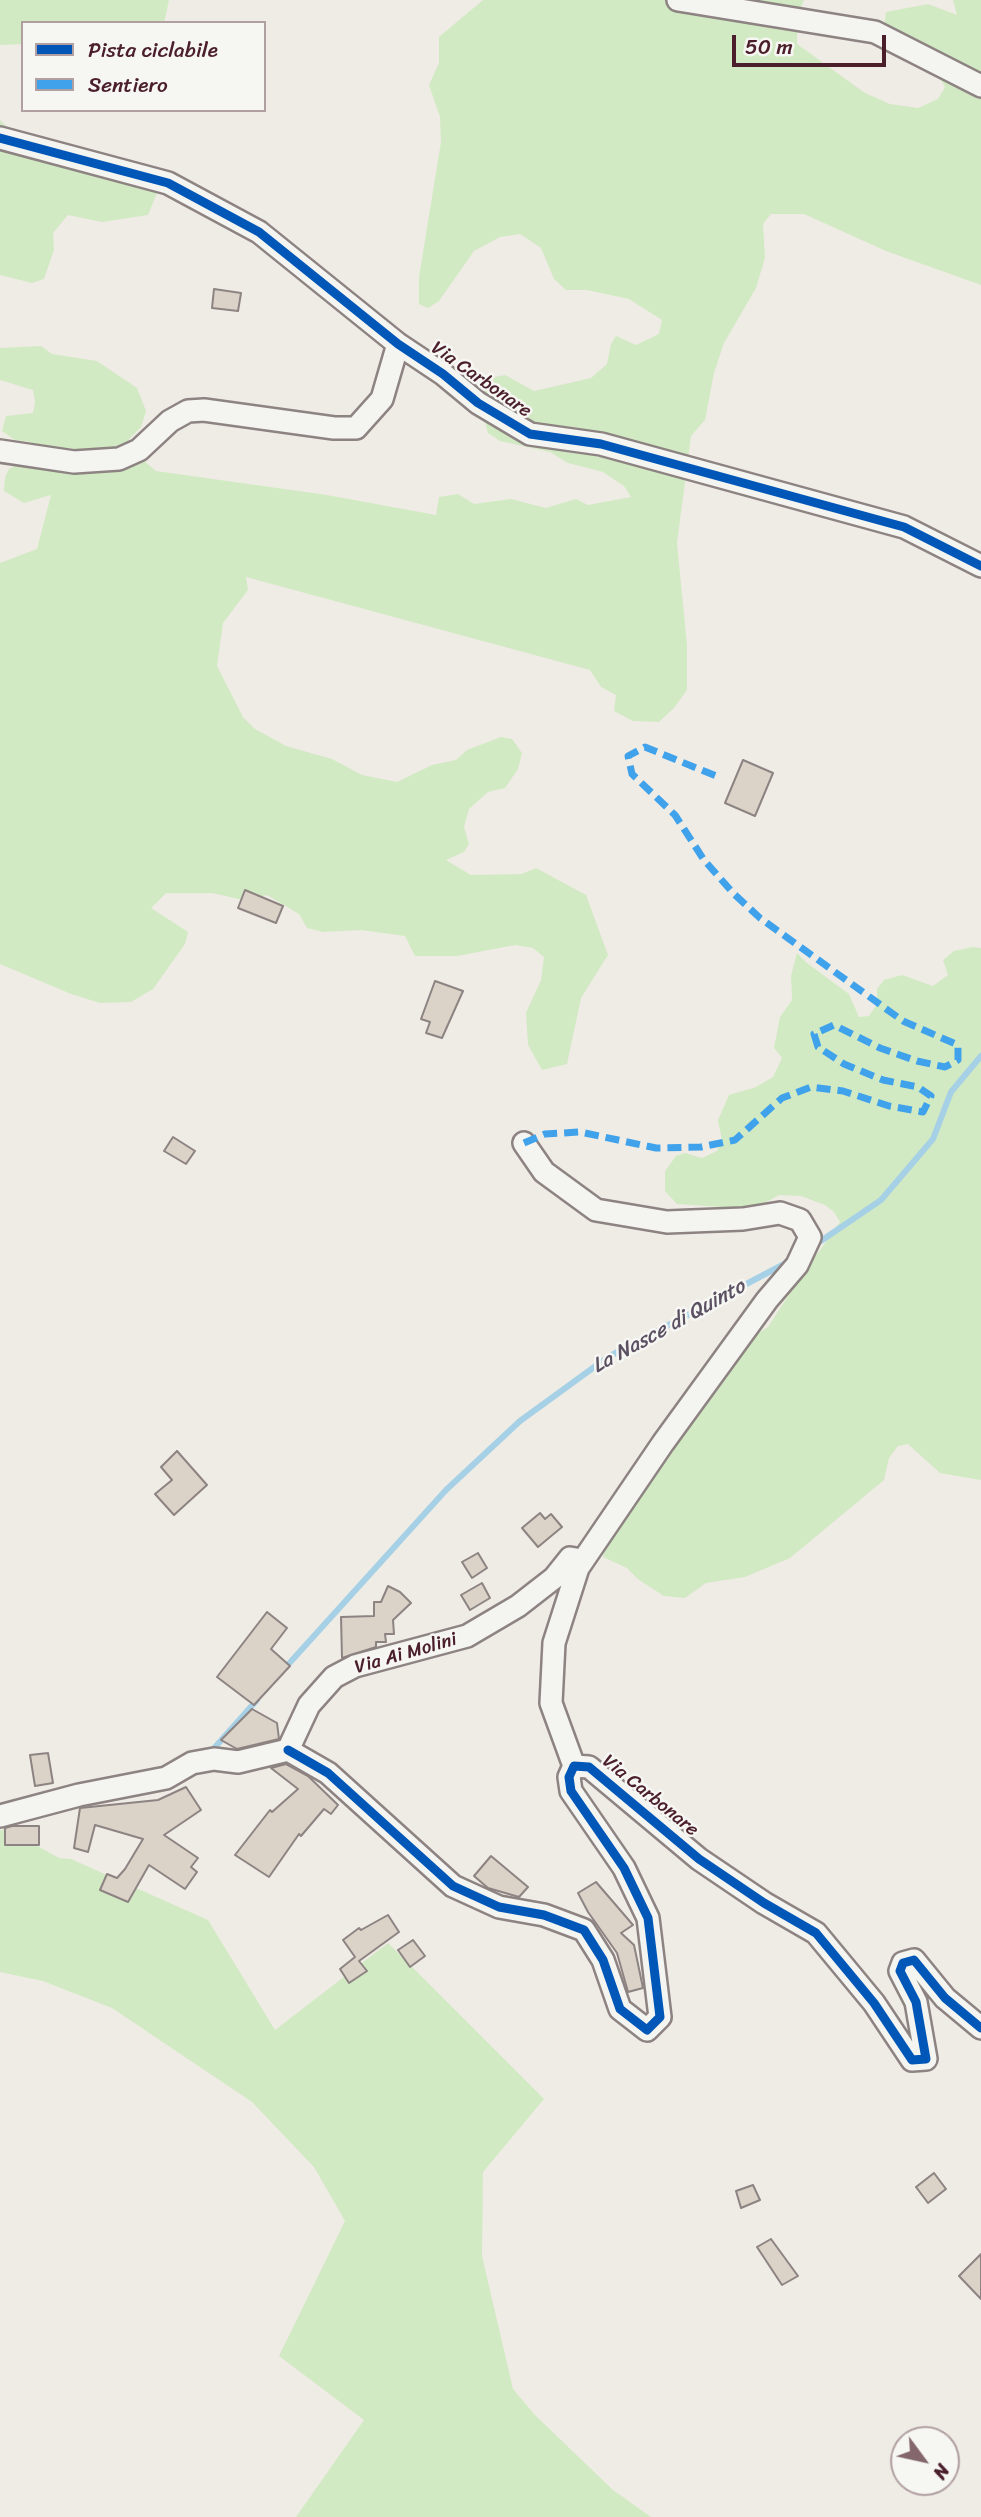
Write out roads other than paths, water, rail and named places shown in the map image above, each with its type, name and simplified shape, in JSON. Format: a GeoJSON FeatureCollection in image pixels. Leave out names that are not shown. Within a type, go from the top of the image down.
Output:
{"type":"FeatureCollection","features":[{"type":"Feature","properties":{"kind":"street"},"geometry":{"type":"LineString","coordinates":[[678,0],[875,32],[981,86]]}},
{"type":"Feature","properties":{"kind":"street","name":"Via Carbonare"},"geometry":{"type":"LineString","coordinates":[[0,138],[168,183],[259,232],[398,344],[443,374],[478,403],[530,434],[601,444],[904,527],[981,566]]}},
{"type":"Feature","properties":{"kind":"street"},"geometry":{"type":"LineString","coordinates":[[0,451],[74,461],[119,459],[139,450],[170,421],[188,411],[204,410],[334,428],[356,428],[382,399],[398,344]]}},
{"type":"Feature","properties":{"kind":"street","name":"Via Carbonare"},"geometry":{"type":"LineString","coordinates":[[288,1750],[328,1773],[453,1886],[499,1907],[544,1915],[584,1930],[603,1960],[620,2009],[647,2030],[660,2017],[648,1918],[624,1868],[571,1791],[569,1777],[574,1766],[551,1703],[554,1643],[578,1568],[663,1443],[767,1300],[797,1265],[810,1237],[800,1220],[780,1213],[743,1219],[667,1222],[596,1210],[544,1172],[524,1143]]}},
{"type":"Feature","properties":{"kind":"street","name":"Via Ai Molini"},"geometry":{"type":"LineString","coordinates":[[288,1750],[309,1705],[334,1677],[355,1666],[467,1636],[518,1606],[554,1578],[570,1558],[576,1559],[578,1568]]}},
{"type":"Feature","properties":{"kind":"street"},"geometry":{"type":"LineString","coordinates":[[0,1816],[79,1795],[166,1778],[192,1763],[214,1759],[238,1762],[288,1750]]}},
{"type":"Feature","properties":{"kind":"street","name":"Via Carbonare"},"geometry":{"type":"LineString","coordinates":[[574,1766],[589,1767],[699,1858],[764,1903],[816,1933],[874,2003],[912,2060],[926,2059],[916,2002],[900,1971],[904,1963],[914,1960],[945,1998],[981,2028]]}},
{"type":"Feature","properties":{"kind":"waterway","name":"La Nasce di Quinto"},"geometry":{"type":"LineString","coordinates":[[812,1247],[881,1200],[933,1139],[951,1092],[981,1056]]}},
{"type":"Feature","properties":{"kind":"waterway","name":"La Nasce di Quinto"},"geometry":{"type":"LineString","coordinates":[[285,1668],[446,1490],[520,1421],[608,1357],[788,1262]]}},
{"type":"Feature","properties":{"kind":"waterway","name":"La Nasce di Quinto"},"geometry":{"type":"LineString","coordinates":[[208,1755],[257,1700]]}}]}
